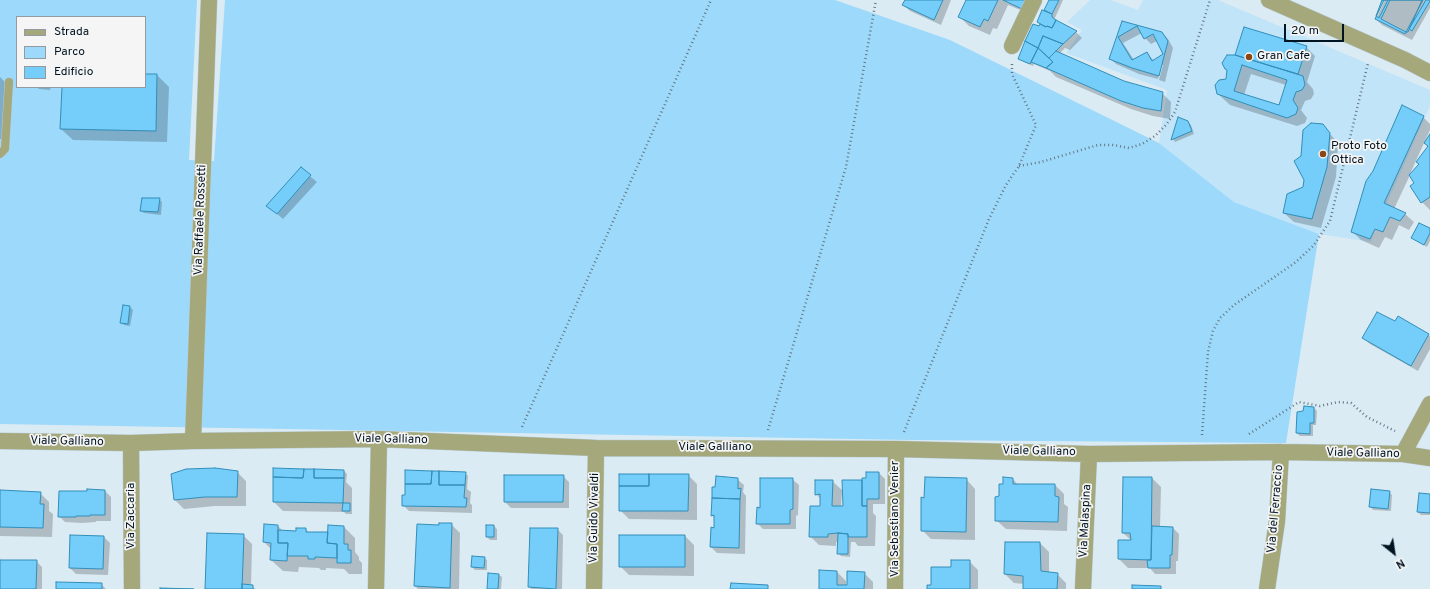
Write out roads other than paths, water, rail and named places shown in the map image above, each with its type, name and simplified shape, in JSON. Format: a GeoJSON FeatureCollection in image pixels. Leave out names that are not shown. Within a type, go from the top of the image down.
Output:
{"type":"FeatureCollection","features":[{"type":"Feature","properties":{"kind":"street","name":"Via Raffaele Rossetti"},"geometry":{"type":"LineString","coordinates":[[193,441],[209,0]]}},
{"type":"Feature","properties":{"kind":"street"},"geometry":{"type":"LineString","coordinates":[[1012,46],[1034,0]]}},
{"type":"Feature","properties":{"kind":"street"},"geometry":{"type":"LineString","coordinates":[[1269,0],[1372,45],[1430,73]]}},
{"type":"Feature","properties":{"kind":"street"},"geometry":{"type":"LineString","coordinates":[[1404,454],[1430,404]]}},
{"type":"Feature","properties":{"kind":"street","name":"Viale Galliano"},"geometry":{"type":"LineString","coordinates":[[0,441],[131,443],[379,439],[596,448],[896,448],[1089,454],[1281,452],[1404,454],[1430,458]]}},
{"type":"Feature","properties":{"kind":"street"},"geometry":{"type":"LineString","coordinates":[[376,589],[379,439]]}},
{"type":"Feature","properties":{"kind":"street","name":"Via Zaccaria"},"geometry":{"type":"LineString","coordinates":[[131,443],[132,589]]}},
{"type":"Feature","properties":{"kind":"street","name":"Via Guido Vivaldi"},"geometry":{"type":"LineString","coordinates":[[594,589],[596,448]]}},
{"type":"Feature","properties":{"kind":"street","name":"Via Sebastiano Venier"},"geometry":{"type":"LineString","coordinates":[[895,589],[896,448]]}},
{"type":"Feature","properties":{"kind":"street","name":"Via del Ferraccio"},"geometry":{"type":"LineString","coordinates":[[1267,589],[1278,521],[1281,452]]}},
{"type":"Feature","properties":{"kind":"street","name":"Via Malaspina"},"geometry":{"type":"LineString","coordinates":[[1083,589],[1089,454]]}},
{"type":"Feature","properties":{"kind":"lane"},"geometry":{"type":"LineString","coordinates":[[0,154],[5,149],[9,82]]}},
{"type":"Feature","properties":{"kind":"place","name":"Gran Cafe"},"geometry":{"type":"Point","coordinates":[1249,57]}},
{"type":"Feature","properties":{"kind":"place","name":"Proto Foto Ottica"},"geometry":{"type":"Point","coordinates":[1323,154]}}]}
